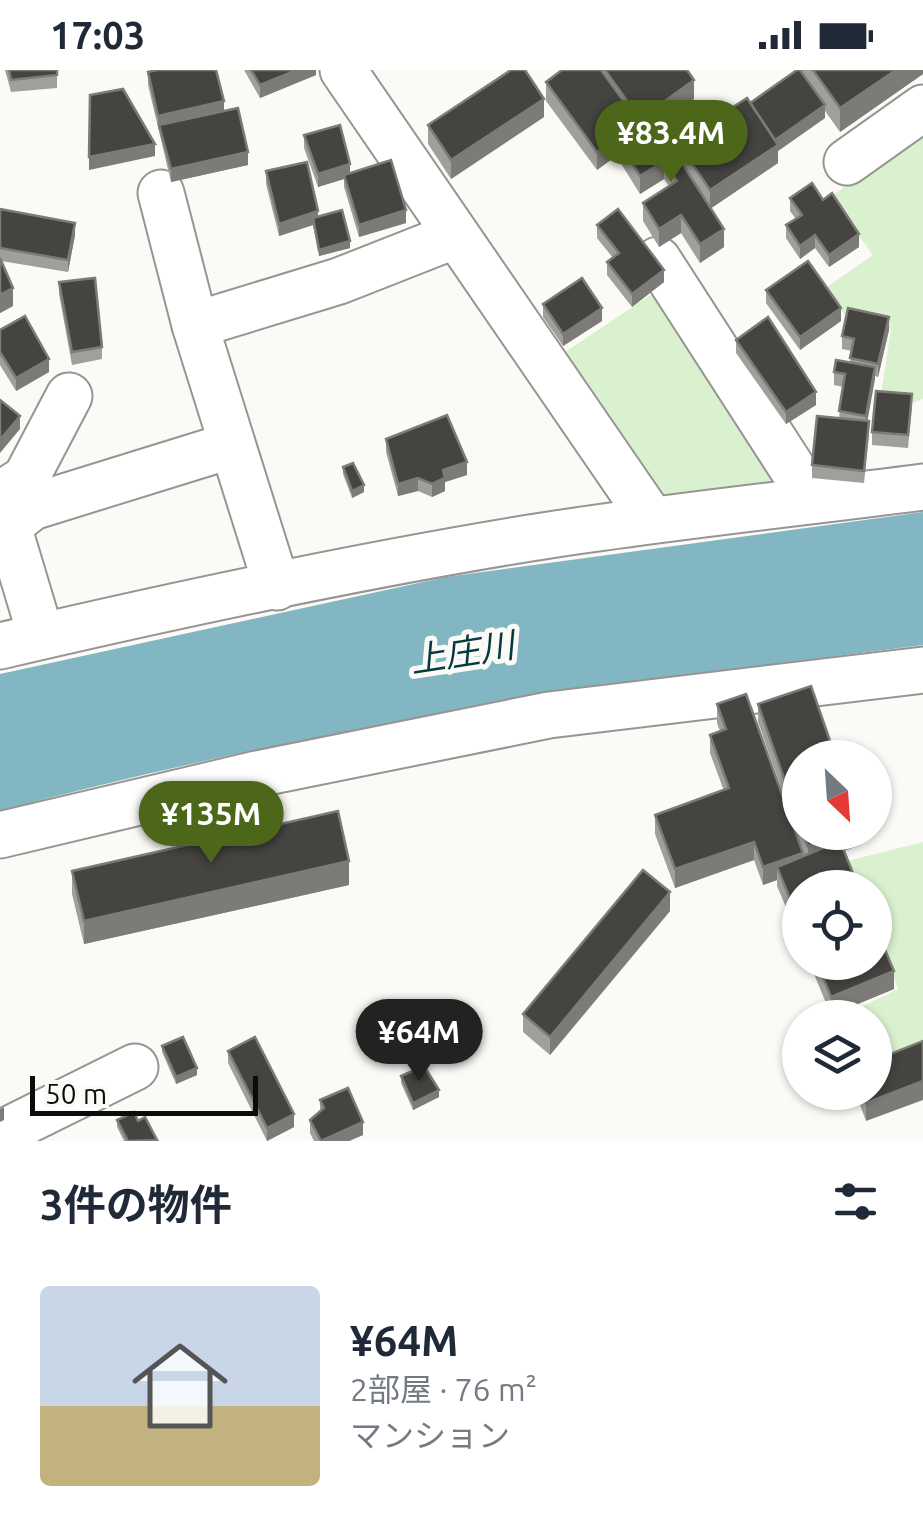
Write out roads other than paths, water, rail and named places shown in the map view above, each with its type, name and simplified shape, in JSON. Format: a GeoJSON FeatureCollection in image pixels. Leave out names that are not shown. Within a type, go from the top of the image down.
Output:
{"type":"FeatureCollection","features":[{"type":"Feature","properties":{"kind":"street"},"geometry":{"type":"LineString","coordinates":[[343,70],[652,520]]}},
{"type":"Feature","properties":{"kind":"street"},"geometry":{"type":"LineString","coordinates":[[847,162],[923,108]]}},
{"type":"Feature","properties":{"kind":"street"},"geometry":{"type":"LineString","coordinates":[[160,193],[195,325],[277,587]]}},
{"type":"Feature","properties":{"kind":"street"},"geometry":{"type":"LineString","coordinates":[[195,325],[338,281],[456,235]]}},
{"type":"Feature","properties":{"kind":"street"},"geometry":{"type":"LineString","coordinates":[[658,260],[812,498]]}},
{"type":"Feature","properties":{"kind":"street"},"geometry":{"type":"LineString","coordinates":[[0,496],[26,478],[70,396]]}},
{"type":"Feature","properties":{"kind":"street"},"geometry":{"type":"LineString","coordinates":[[232,445],[32,507],[8,526],[21,641],[442,553],[652,520],[923,486]]}},
{"type":"Feature","properties":{"kind":"street"},"geometry":{"type":"LineString","coordinates":[[0,835],[257,774],[549,715],[923,670]]}},
{"type":"Feature","properties":{"kind":"street"},"geometry":{"type":"LineString","coordinates":[[0,1134],[136,1066]]}},
{"type":"Feature","properties":{"kind":"water","name":"上庄川"},"geometry":{"type":"Polygon","coordinates":[[[923,512],[923,645],[459,712],[228,756],[0,811],[0,674],[446,577],[923,512]]]}}]}
